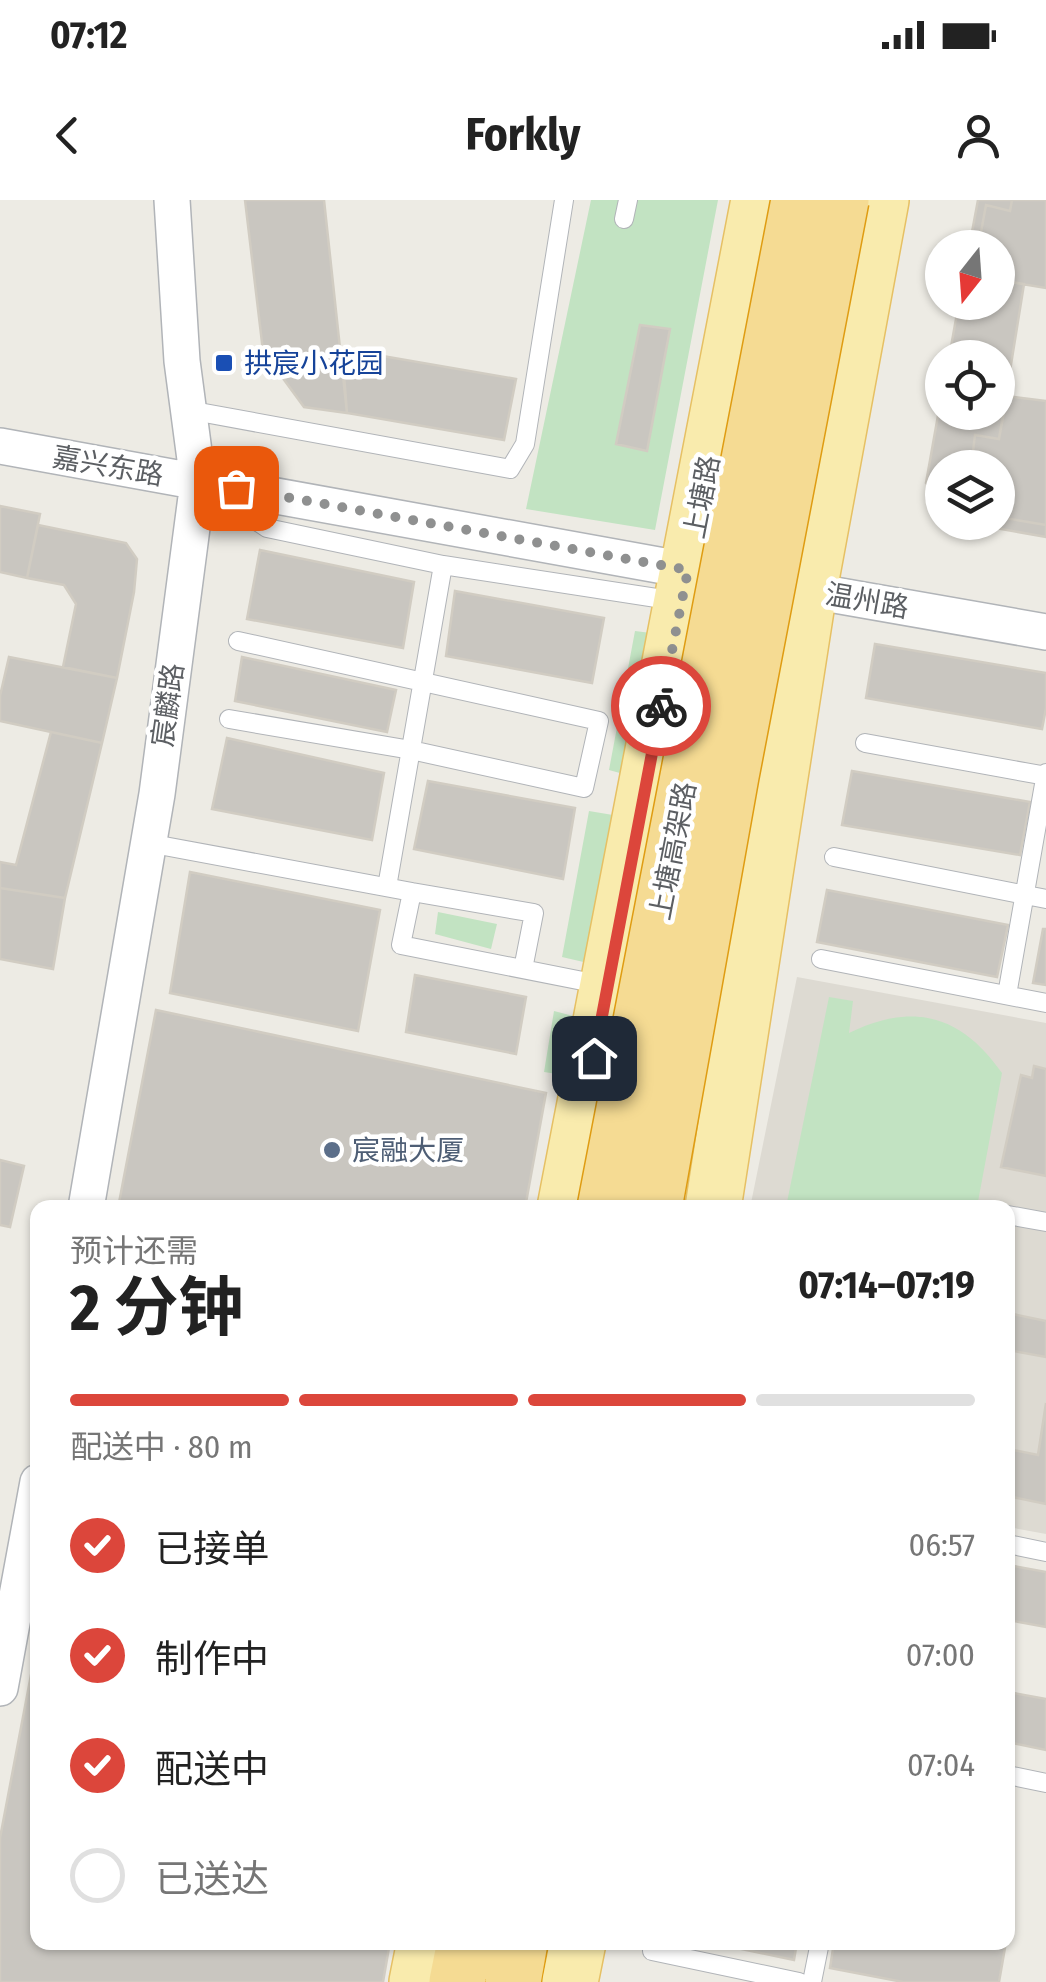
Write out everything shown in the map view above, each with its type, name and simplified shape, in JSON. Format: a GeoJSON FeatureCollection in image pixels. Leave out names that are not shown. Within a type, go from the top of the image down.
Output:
{"type":"FeatureCollection","features":[{"type":"Feature","properties":{"kind":"highway","name":"上塘高架路"},"geometry":{"type":"LineString","coordinates":[[607,1200],[799,200]]}},
{"type":"Feature","properties":{"kind":"highway","name":"上塘高架路"},"geometry":{"type":"LineString","coordinates":[[655,1200],[731,776],[841,200]]}},
{"type":"Feature","properties":{"kind":"highway"},"geometry":{"type":"LineString","coordinates":[[458,1982],[464,1950]]}},
{"type":"Feature","properties":{"kind":"highway"},"geometry":{"type":"LineString","coordinates":[[513,1982],[519,1950]]}},
{"type":"Feature","properties":{"kind":"main road","name":"上塘路"},"geometry":{"type":"LineString","coordinates":[[567,1200],[759,200]]}},
{"type":"Feature","properties":{"kind":"main road"},"geometry":{"type":"LineString","coordinates":[[713,1200],[809,590],[880,200]]}},
{"type":"Feature","properties":{"kind":"main road"},"geometry":{"type":"LineString","coordinates":[[417,1982],[423,1950]]}},
{"type":"Feature","properties":{"kind":"main road"},"geometry":{"type":"LineString","coordinates":[[570,1982],[576,1950]]}},
{"type":"Feature","properties":{"kind":"street","name":"宸麟路"},"geometry":{"type":"LineString","coordinates":[[87,1200],[148,843],[198,482],[188,410],[172,200]]}},
{"type":"Feature","properties":{"kind":"street","name":"嘉兴东路"},"geometry":{"type":"LineString","coordinates":[[0,446],[198,482],[684,586]]}},
{"type":"Feature","properties":{"kind":"street","name":"温州路"},"geometry":{"type":"LineString","coordinates":[[684,586],[809,590],[1046,632]]}},
{"type":"Feature","properties":{"kind":"street"},"geometry":{"type":"LineString","coordinates":[[0,1688],[30,1525]]}},
{"type":"Feature","properties":{"kind":"lane"},"geometry":{"type":"LineString","coordinates":[[188,410],[510,469],[525,444],[564,200]]}},
{"type":"Feature","properties":{"kind":"lane"},"geometry":{"type":"LineString","coordinates":[[198,482],[267,528],[442,565],[684,586]]}},
{"type":"Feature","properties":{"kind":"lane"},"geometry":{"type":"LineString","coordinates":[[388,887],[442,565]]}},
{"type":"Feature","properties":{"kind":"lane"},"geometry":{"type":"LineString","coordinates":[[229,719],[411,750],[584,788],[599,722],[238,640]]}},
{"type":"Feature","properties":{"kind":"lane"},"geometry":{"type":"LineString","coordinates":[[865,744],[1046,775],[1007,995]]}},
{"type":"Feature","properties":{"kind":"lane"},"geometry":{"type":"LineString","coordinates":[[148,843],[534,912],[524,969]]}},
{"type":"Feature","properties":{"kind":"lane"},"geometry":{"type":"LineString","coordinates":[[834,857],[1046,899]]}},
{"type":"Feature","properties":{"kind":"lane"},"geometry":{"type":"LineString","coordinates":[[412,892],[401,945],[608,986]]}},
{"type":"Feature","properties":{"kind":"lane"},"geometry":{"type":"LineString","coordinates":[[820,960],[1046,1003]]}},
{"type":"Feature","properties":{"kind":"lane"},"geometry":{"type":"LineString","coordinates":[[1015,1216],[1046,1222]]}},
{"type":"Feature","properties":{"kind":"lane"},"geometry":{"type":"LineString","coordinates":[[1015,1545],[1046,1552]]}},
{"type":"Feature","properties":{"kind":"lane"},"geometry":{"type":"LineString","coordinates":[[1015,1777],[1046,1784]]}},
{"type":"Feature","properties":{"kind":"lane"},"geometry":{"type":"LineString","coordinates":[[812,1982],[818,1950]]}},
{"type":"Feature","properties":{"kind":"lane"},"geometry":{"type":"LineString","coordinates":[[652,1952],[798,1982]]}},
{"type":"Feature","properties":{"kind":"shaded area"},"geometry":{"type":"Polygon","coordinates":[[[797,977],[1046,1023],[1046,1534],[1015,1528],[1015,1200],[752,1200],[797,977]]]}},
{"type":"Feature","properties":{"kind":"green space"},"geometry":{"type":"Polygon","coordinates":[[[591,200],[718,200],[655,530],[526,509],[591,200]]]}},
{"type":"Feature","properties":{"kind":"green space"},"geometry":{"type":"Polygon","coordinates":[[[635,631],[659,634],[627,775],[609,770],[635,631]]]}},
{"type":"Feature","properties":{"kind":"green space"},"geometry":{"type":"Polygon","coordinates":[[[589,811],[619,816],[592,964],[562,957],[589,811]]]}},
{"type":"Feature","properties":{"kind":"green space"},"geometry":{"type":"Polygon","coordinates":[[[438,912],[497,924],[491,949],[435,934],[438,912]]]}},
{"type":"Feature","properties":{"kind":"green space"},"geometry":{"type":"Polygon","coordinates":[[[829,997],[853,1001],[849,1033],[894,1018],[934,1019],[970,1038],[1002,1073],[978,1200],[787,1200],[829,997]]]}},
{"type":"Feature","properties":{"kind":"green space"},"geometry":{"type":"Polygon","coordinates":[[[554,1011],[581,1018],[570,1076],[544,1072],[554,1011]]]}},
{"type":"Feature","properties":{"kind":"building"},"geometry":{"type":"Polygon","coordinates":[[[245,200],[324,200],[347,413],[304,407],[263,351],[245,200]]]}},
{"type":"Feature","properties":{"kind":"building"},"geometry":{"type":"Polygon","coordinates":[[[978,200],[1012,200],[1010,211],[986,205],[981,230],[972,230],[978,200]]]}},
{"type":"Feature","properties":{"kind":"building"},"geometry":{"type":"Polygon","coordinates":[[[1012,200],[1046,200],[1046,288],[1015,283],[1015,230],[981,230],[986,205],[1010,211],[1012,200]]]}},
{"type":"Feature","properties":{"kind":"building"},"geometry":{"type":"Polygon","coordinates":[[[1015,283],[1024,284],[1015,340],[952,340],[956,320],[1015,320],[1015,283]]]}},
{"type":"Feature","properties":{"kind":"building"},"geometry":{"type":"Polygon","coordinates":[[[640,325],[670,329],[647,451],[616,444],[640,325]]]}},
{"type":"Feature","properties":{"kind":"building"},"geometry":{"type":"Polygon","coordinates":[[[342,349],[516,379],[504,440],[347,413],[342,349]]]}},
{"type":"Feature","properties":{"kind":"building"},"geometry":{"type":"Polygon","coordinates":[[[1015,397],[1046,401],[1046,525],[1015,520],[1015,450],[973,450],[975,435],[999,439],[1001,430],[1015,430],[1015,397]]]}},
{"type":"Feature","properties":{"kind":"building"},"geometry":{"type":"Polygon","coordinates":[[[935,430],[1000,430],[999,439],[975,435],[973,450],[932,450],[935,430]]]}},
{"type":"Feature","properties":{"kind":"building"},"geometry":{"type":"Polygon","coordinates":[[[0,506],[40,514],[27,578],[0,572],[0,506]]]}},
{"type":"Feature","properties":{"kind":"building"},"geometry":{"type":"Polygon","coordinates":[[[1015,520],[1046,525],[1046,537],[1015,531],[1015,520]]]}},
{"type":"Feature","properties":{"kind":"building"},"geometry":{"type":"Polygon","coordinates":[[[38,525],[126,543],[137,559],[117,678],[63,667],[76,604],[64,585],[27,578],[38,525]]]}},
{"type":"Feature","properties":{"kind":"building"},"geometry":{"type":"Polygon","coordinates":[[[260,550],[414,582],[403,648],[247,619],[260,550]]]}},
{"type":"Feature","properties":{"kind":"building"},"geometry":{"type":"Polygon","coordinates":[[[455,591],[604,618],[592,683],[446,656],[455,591]]]}},
{"type":"Feature","properties":{"kind":"building"},"geometry":{"type":"Polygon","coordinates":[[[875,644],[1046,673],[1042,729],[866,698],[875,644]]]}},
{"type":"Feature","properties":{"kind":"building"},"geometry":{"type":"Polygon","coordinates":[[[9,657],[117,678],[102,743],[0,721],[0,696],[9,657]]]}},
{"type":"Feature","properties":{"kind":"building"},"geometry":{"type":"Polygon","coordinates":[[[242,657],[396,690],[387,732],[235,701],[242,657]]]}},
{"type":"Feature","properties":{"kind":"building"},"geometry":{"type":"Polygon","coordinates":[[[51,732],[102,743],[65,898],[0,888],[0,862],[16,865],[51,732]]]}},
{"type":"Feature","properties":{"kind":"building"},"geometry":{"type":"Polygon","coordinates":[[[227,738],[384,773],[372,840],[212,809],[227,738]]]}},
{"type":"Feature","properties":{"kind":"building"},"geometry":{"type":"Polygon","coordinates":[[[852,771],[1030,802],[1020,855],[842,825],[852,771]]]}},
{"type":"Feature","properties":{"kind":"building"},"geometry":{"type":"Polygon","coordinates":[[[428,781],[575,808],[563,879],[414,849],[428,781]]]}},
{"type":"Feature","properties":{"kind":"building"},"geometry":{"type":"Polygon","coordinates":[[[190,872],[380,910],[358,1031],[170,993],[190,872]]]}},
{"type":"Feature","properties":{"kind":"building"},"geometry":{"type":"Polygon","coordinates":[[[0,888],[65,898],[53,969],[0,959],[0,888]]]}},
{"type":"Feature","properties":{"kind":"building"},"geometry":{"type":"Polygon","coordinates":[[[827,890],[1008,925],[997,977],[817,942],[827,890]]]}},
{"type":"Feature","properties":{"kind":"building"},"geometry":{"type":"Polygon","coordinates":[[[1046,929],[1046,985],[1033,983],[1046,929]]]}},
{"type":"Feature","properties":{"kind":"building"},"geometry":{"type":"Polygon","coordinates":[[[415,975],[526,997],[516,1054],[406,1032],[415,975]]]}},
{"type":"Feature","properties":{"kind":"building","name":"宸融大厦"},"geometry":{"type":"Polygon","coordinates":[[[156,1010],[546,1093],[526,1200],[120,1200],[156,1010]]]}},
{"type":"Feature","properties":{"kind":"building"},"geometry":{"type":"Polygon","coordinates":[[[1034,1066],[1046,1069],[1046,1176],[1001,1167],[1021,1075],[1032,1078],[1034,1066]]]}},
{"type":"Feature","properties":{"kind":"building"},"geometry":{"type":"Polygon","coordinates":[[[0,1160],[24,1166],[10,1227],[0,1225],[0,1160]]]}},
{"type":"Feature","properties":{"kind":"building"},"geometry":{"type":"Polygon","coordinates":[[[1015,1314],[1046,1321],[1046,1357],[1015,1351],[1015,1314]]]}},
{"type":"Feature","properties":{"kind":"building"},"geometry":{"type":"Polygon","coordinates":[[[1046,1403],[1046,1504],[1015,1497],[1015,1450],[1038,1455],[1046,1403]]]}},
{"type":"Feature","properties":{"kind":"building"},"geometry":{"type":"Polygon","coordinates":[[[1015,1566],[1046,1572],[1046,1627],[1015,1621],[1015,1566]]]}},
{"type":"Feature","properties":{"kind":"building"},"geometry":{"type":"Polygon","coordinates":[[[30,1680],[30,1950],[389,1950],[383,1982],[0,1982],[0,1838],[30,1680]]]}},
{"type":"Feature","properties":{"kind":"building"},"geometry":{"type":"Polygon","coordinates":[[[1015,1693],[1046,1699],[1046,1750],[1015,1743],[1015,1693]]]}},
{"type":"Feature","properties":{"kind":"building"},"geometry":{"type":"Polygon","coordinates":[[[746,1950],[796,1950],[794,1960],[746,1950]]]}},
{"type":"Feature","properties":{"kind":"building"},"geometry":{"type":"Polygon","coordinates":[[[833,1950],[1005,1950],[999,1982],[903,1982],[830,1968],[833,1950]]]}},
{"type":"Feature","properties":{"kind":"way so far"},"geometry":{"type":"LineString","coordinates":[[236,488],[688,570],[661,706]]}},
{"type":"Feature","properties":{"kind":"place","name":"拱宸小花园"},"geometry":{"type":"Point","coordinates":[224,363]}},
{"type":"Feature","properties":{"kind":"place","name":"宸融大厦"},"geometry":{"type":"Point","coordinates":[332,1150]}},
{"type":"Feature","properties":{"kind":"route"},"geometry":{"type":"LineString","coordinates":[[594,1058],[661,706]]}}]}
